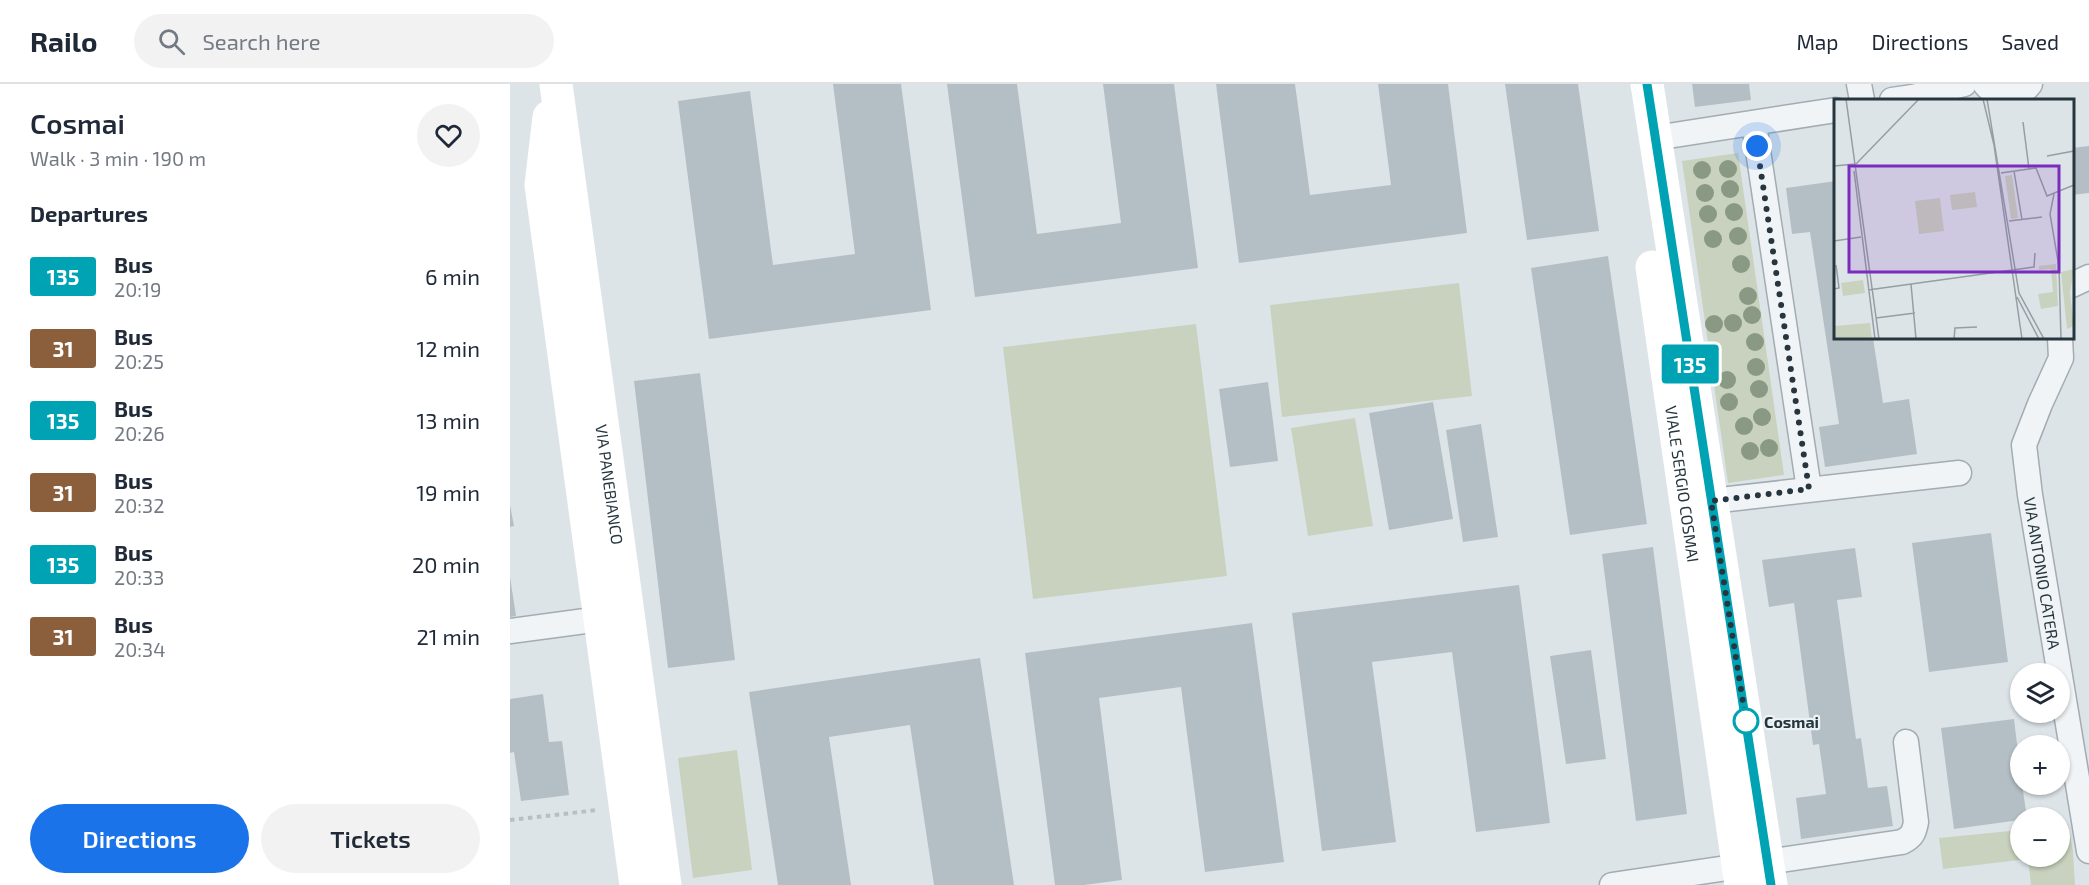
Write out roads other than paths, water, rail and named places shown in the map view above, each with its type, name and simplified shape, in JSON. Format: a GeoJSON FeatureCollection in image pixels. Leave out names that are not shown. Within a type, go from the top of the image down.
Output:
{"type":"FeatureCollection","features":[{"type":"Feature","properties":{"kind":"street","name":"VIA PANEBIANCO"},"geometry":{"type":"LineString","coordinates":[[555,84],[541,184],[636,885]]}},
{"type":"Feature","properties":{"kind":"street","name":"VIA PANEBIANCO"},"geometry":{"type":"LineString","coordinates":[[555,84],[665,885]]}},
{"type":"Feature","properties":{"kind":"street","name":"VIALE SERGIO COSMAI"},"geometry":{"type":"LineString","coordinates":[[1625,84],[1755,875]]}},
{"type":"Feature","properties":{"kind":"street","name":"VIALE SERGIO COSMAI"},"geometry":{"type":"LineString","coordinates":[[1647,84],[1711,501],[1755,875]]}},
{"type":"Feature","properties":{"kind":"street"},"geometry":{"type":"LineString","coordinates":[[1859,84],[1862,99]]}},
{"type":"Feature","properties":{"kind":"street"},"geometry":{"type":"LineString","coordinates":[[1906,99],[1964,84]]}},
{"type":"Feature","properties":{"kind":"street"},"geometry":{"type":"LineString","coordinates":[[1985,84],[1994,92],[2011,96],[2019,94],[2030,84]]}},
{"type":"Feature","properties":{"kind":"street"},"geometry":{"type":"LineString","coordinates":[[1655,138],[1834,110]]}},
{"type":"Feature","properties":{"kind":"street"},"geometry":{"type":"LineString","coordinates":[[1754,124],[1809,489]]}},
{"type":"Feature","properties":{"kind":"street"},"geometry":{"type":"LineString","coordinates":[[2074,285],[2089,278]]}},
{"type":"Feature","properties":{"kind":"street","name":"VIA ANTONIO CATERA"},"geometry":{"type":"LineString","coordinates":[[2060,339],[2061,358],[2024,445],[2030,495],[2089,851]]}},
{"type":"Feature","properties":{"kind":"street"},"geometry":{"type":"LineString","coordinates":[[1711,501],[1959,473]]}},
{"type":"Feature","properties":{"kind":"street"},"geometry":{"type":"LineString","coordinates":[[510,632],[600,620]]}},
{"type":"Feature","properties":{"kind":"street"},"geometry":{"type":"LineString","coordinates":[[1612,885],[1755,875],[1902,842],[1915,832],[1916,822],[1905,742]]}},
{"type":"Feature","properties":{"kind":"place","name":"Cosmai"},"geometry":{"type":"Point","coordinates":[1746,721]}}]}
